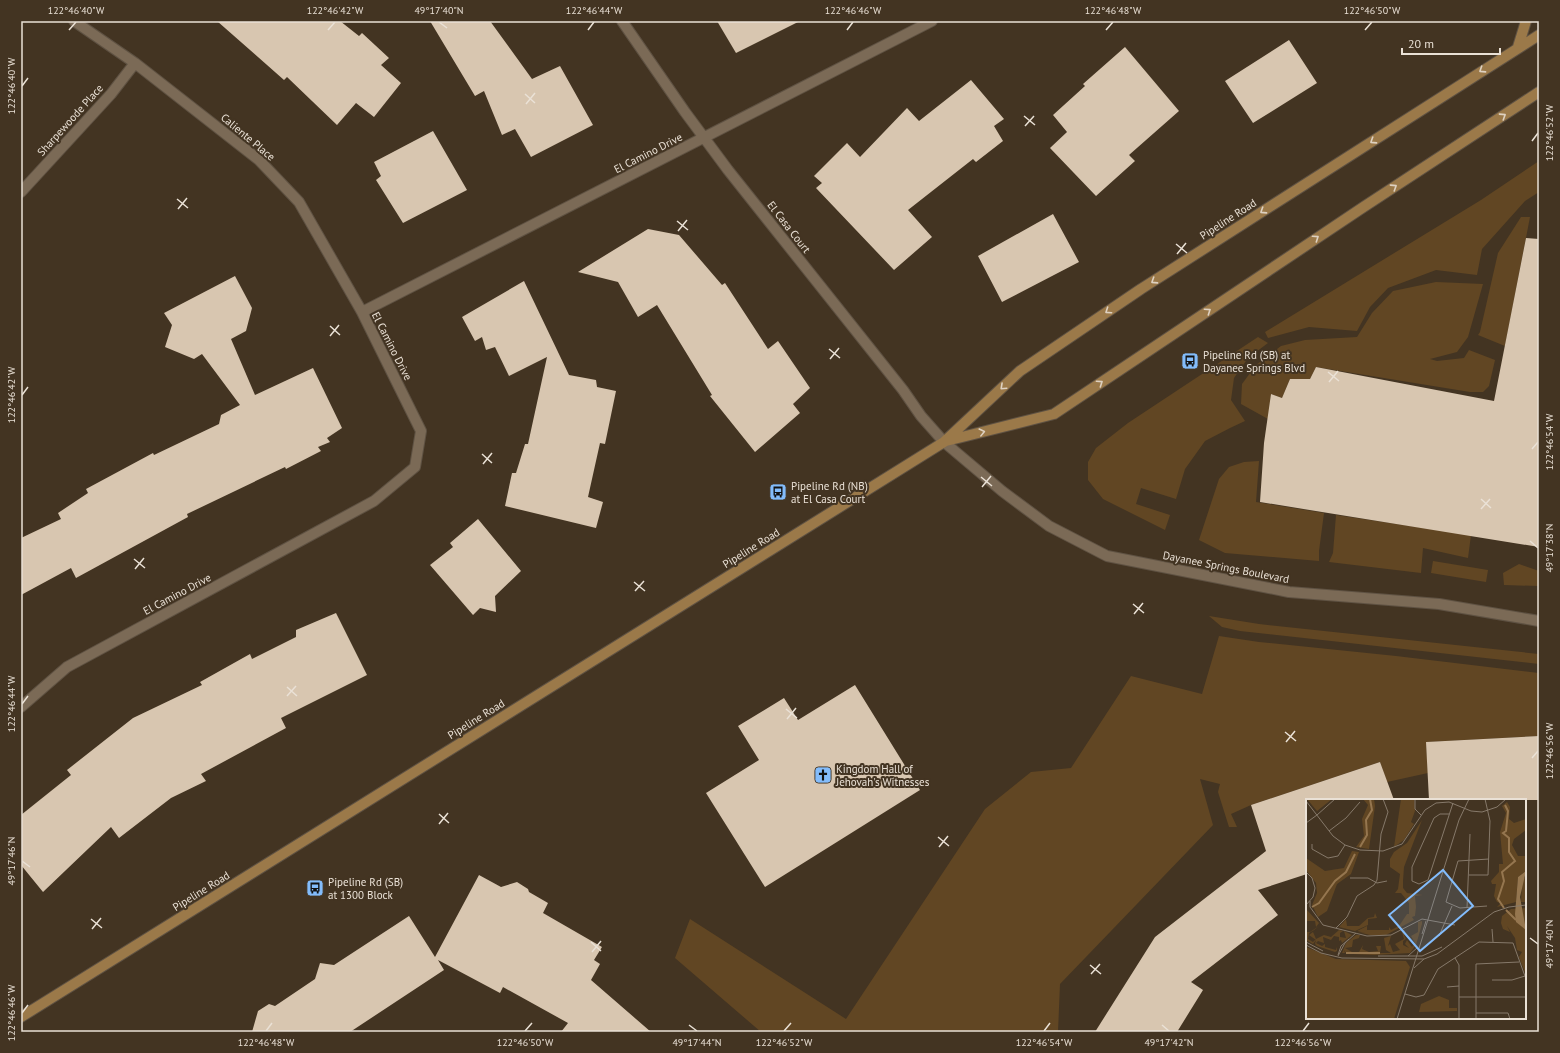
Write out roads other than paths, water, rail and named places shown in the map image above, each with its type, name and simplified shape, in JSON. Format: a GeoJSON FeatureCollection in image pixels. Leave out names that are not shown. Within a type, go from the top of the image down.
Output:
{"type":"FeatureCollection","features":[{"type":"Feature","properties":{"kind":"main road"},"geometry":{"type":"LineString","coordinates":[[1518,47],[1526,21]]}},
{"type":"Feature","properties":{"kind":"main road","name":"Pipeline Road"},"geometry":{"type":"LineString","coordinates":[[21,1017],[944,442],[1020,371],[1141,289],[1539,35]]}},
{"type":"Feature","properties":{"kind":"main road","name":"Pipeline Road"},"geometry":{"type":"LineString","coordinates":[[944,442],[1054,414],[1355,212],[1537,95]]}},
{"type":"Feature","properties":{"kind":"street","name":"Caliente Place"},"geometry":{"type":"LineString","coordinates":[[74,21],[135,63],[259,160],[299,202],[362,312]]}},
{"type":"Feature","properties":{"kind":"street","name":"El Casa Court"},"geometry":{"type":"LineString","coordinates":[[622,21],[704,138],[903,390],[921,416],[944,442]]}},
{"type":"Feature","properties":{"kind":"street","name":"El Camino Drive"},"geometry":{"type":"LineString","coordinates":[[21,707],[67,667],[374,501],[415,467],[422,431],[362,312],[932,21]]}},
{"type":"Feature","properties":{"kind":"street","name":"Sharpewoode Place"},"geometry":{"type":"LineString","coordinates":[[21,192],[111,94],[135,63]]}},
{"type":"Feature","properties":{"kind":"street","name":"Dayanee Springs Boulevard"},"geometry":{"type":"LineString","coordinates":[[944,442],[1002,491],[1049,526],[1107,556],[1289,592],[1439,604],[1539,621]]}},
{"type":"Feature","properties":{"kind":"place","name":"Pipeline Rd (SB) at Dayanee Springs Blvd"},"geometry":{"type":"Point","coordinates":[1190,361]}},
{"type":"Feature","properties":{"kind":"place","name":"Pipeline Rd (NB) at El Casa Court"},"geometry":{"type":"Point","coordinates":[778,492]}},
{"type":"Feature","properties":{"kind":"place","name":"Kingdom Hall of Jehovah's Witnesses"},"geometry":{"type":"Point","coordinates":[823,775]}},
{"type":"Feature","properties":{"kind":"place","name":"Pipeline Rd (SB) at 1300 Block"},"geometry":{"type":"Point","coordinates":[315,888]}}]}
